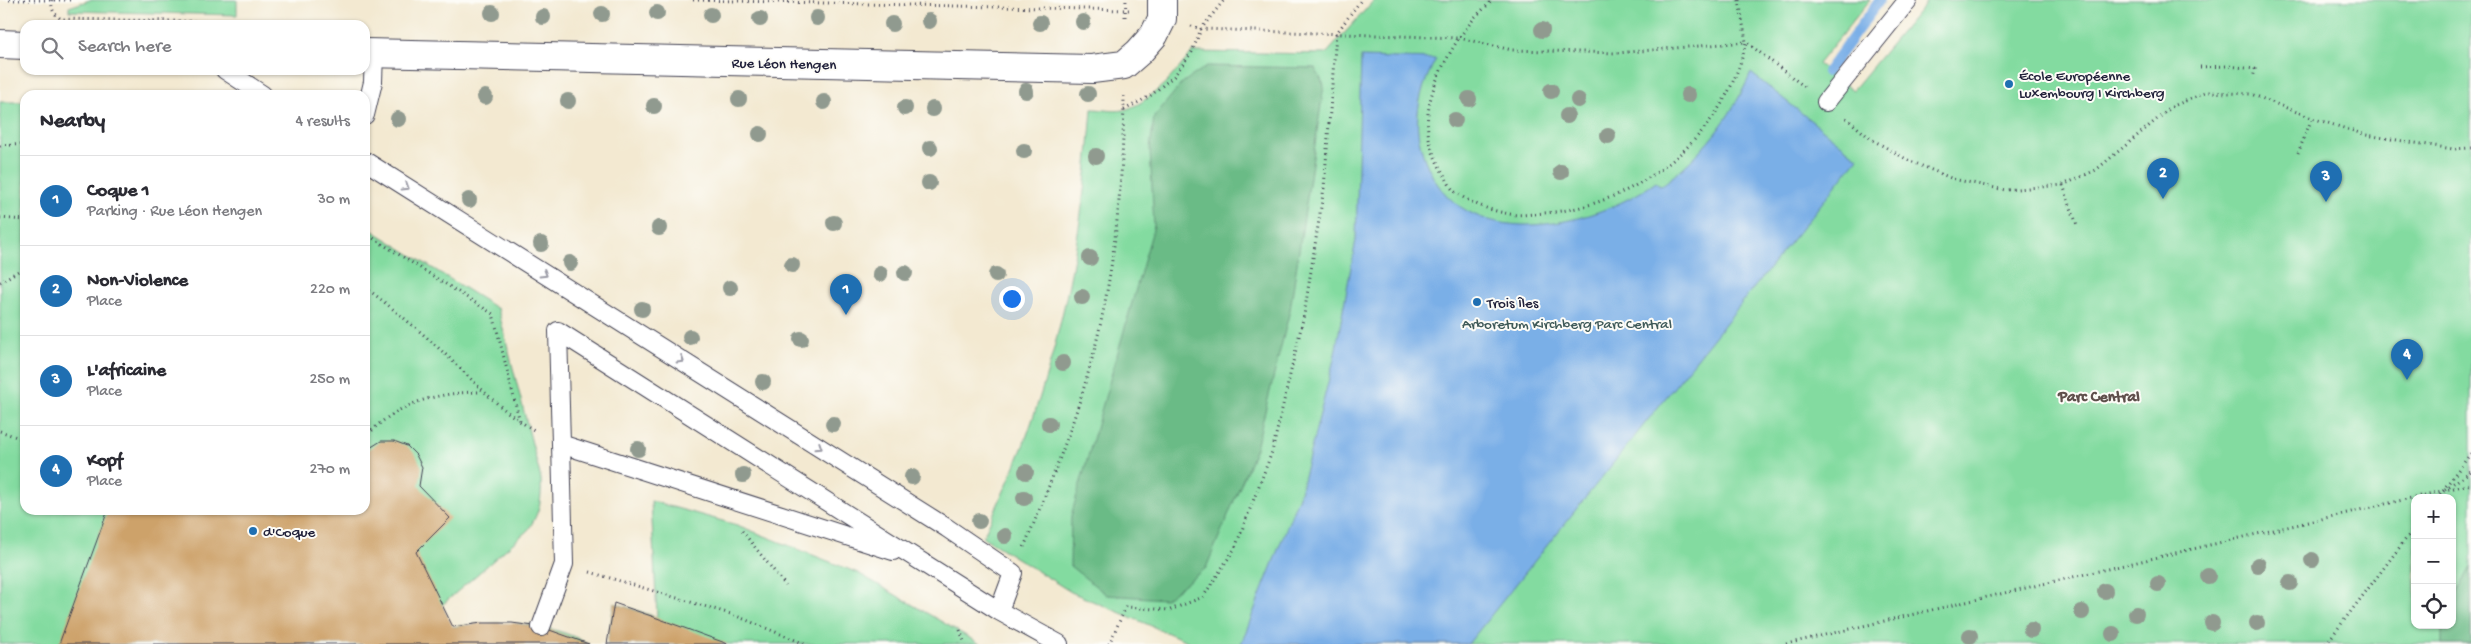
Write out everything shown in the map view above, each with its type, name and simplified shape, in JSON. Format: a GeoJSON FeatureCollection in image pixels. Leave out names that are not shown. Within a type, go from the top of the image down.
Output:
{"type":"FeatureCollection","features":[{"type":"Feature","properties":{"kind":"street"},"geometry":{"type":"LineString","coordinates":[[1124,65],[1154,35],[1164,6]]}},
{"type":"Feature","properties":{"kind":"street"},"geometry":{"type":"LineString","coordinates":[[0,44],[20,45]]}},
{"type":"Feature","properties":{"kind":"street","name":"Rue Léon Hengen"},"geometry":{"type":"LineString","coordinates":[[370,53],[1055,70],[1092,69],[1124,65]]}},
{"type":"Feature","properties":{"kind":"lane"},"geometry":{"type":"LineString","coordinates":[[1826,102],[1908,0]]}},
{"type":"Feature","properties":{"kind":"lane"},"geometry":{"type":"LineString","coordinates":[[370,60],[373,82],[370,94]]}},
{"type":"Feature","properties":{"kind":"lane"},"geometry":{"type":"LineString","coordinates":[[233,75],[255,90]]}},
{"type":"Feature","properties":{"kind":"lane"},"geometry":{"type":"LineString","coordinates":[[370,164],[947,528],[1013,573],[998,611]]}},
{"type":"Feature","properties":{"kind":"lane"},"geometry":{"type":"LineString","coordinates":[[541,627],[564,564],[558,330],[998,611],[1058,644]]}},
{"type":"Feature","properties":{"kind":"lane"},"geometry":{"type":"LineString","coordinates":[[561,444],[918,559]]}},
{"type":"Feature","properties":{"kind":"path"},"geometry":{"type":"LineString","coordinates":[[9,0],[71,0]]}},
{"type":"Feature","properties":{"kind":"path"},"geometry":{"type":"LineString","coordinates":[[693,0],[1126,9],[1164,6],[1201,29],[1459,38],[1512,50],[1617,53],[1746,42],[1826,102],[1871,139],[1908,160],[1953,179],[2005,190],[2063,185],[2096,170],[2173,106],[2208,92],[2251,94],[2312,118],[2366,135],[2452,149],[2471,148]]}},
{"type":"Feature","properties":{"kind":"path"},"geometry":{"type":"LineString","coordinates":[[1124,110],[1150,96],[1174,76],[1192,52],[1201,29],[1224,0]]}},
{"type":"Feature","properties":{"kind":"path"},"geometry":{"type":"LineString","coordinates":[[1109,644],[1126,607],[1170,610],[1203,597],[1235,548],[1272,452],[1304,315],[1324,188],[1336,34],[1361,0]]}},
{"type":"Feature","properties":{"kind":"path"},"geometry":{"type":"LineString","coordinates":[[1493,0],[1475,17],[1459,38],[1439,75],[1428,107],[1431,151],[1454,190],[1489,210],[1511,214],[1556,212],[1600,201],[1621,193],[1659,172],[1696,138],[1723,102],[1734,82],[1746,42],[1739,0]]}},
{"type":"Feature","properties":{"kind":"path"},"geometry":{"type":"LineString","coordinates":[[1013,573],[1070,430],[1090,368],[1104,301],[1114,239],[1124,110],[1124,65]]}},
{"type":"Feature","properties":{"kind":"path"},"geometry":{"type":"LineString","coordinates":[[2200,67],[2228,66],[2255,69],[2253,78]]}},
{"type":"Feature","properties":{"kind":"path"},"geometry":{"type":"LineString","coordinates":[[2298,153],[2312,118]]}},
{"type":"Feature","properties":{"kind":"path"},"geometry":{"type":"LineString","coordinates":[[0,146],[20,144]]}},
{"type":"Feature","properties":{"kind":"path"},"geometry":{"type":"LineString","coordinates":[[2063,185],[2077,225]]}},
{"type":"Feature","properties":{"kind":"path"},"geometry":{"type":"LineString","coordinates":[[0,218],[20,220]]}},
{"type":"Feature","properties":{"kind":"path"},"geometry":{"type":"LineString","coordinates":[[370,236],[493,314],[520,422]]}},
{"type":"Feature","properties":{"kind":"path"},"geometry":{"type":"LineString","coordinates":[[0,282],[20,270]]}},
{"type":"Feature","properties":{"kind":"path"},"geometry":{"type":"LineString","coordinates":[[370,291],[445,354],[482,392],[520,422],[561,444]]}},
{"type":"Feature","properties":{"kind":"path"},"geometry":{"type":"LineString","coordinates":[[370,432],[396,411],[424,399],[453,392],[482,392]]}},
{"type":"Feature","properties":{"kind":"path"},"geometry":{"type":"LineString","coordinates":[[0,430],[20,438]]}},
{"type":"Feature","properties":{"kind":"path"},"geometry":{"type":"LineString","coordinates":[[2440,494],[2471,453]]}},
{"type":"Feature","properties":{"kind":"path"},"geometry":{"type":"LineString","coordinates":[[2442,491],[2471,471]]}},
{"type":"Feature","properties":{"kind":"path"},"geometry":{"type":"LineString","coordinates":[[1786,644],[2471,484]]}},
{"type":"Feature","properties":{"kind":"path"},"geometry":{"type":"LineString","coordinates":[[737,525],[786,586]]}},
{"type":"Feature","properties":{"kind":"path"},"geometry":{"type":"LineString","coordinates":[[2326,644],[2411,532]]}},
{"type":"Feature","properties":{"kind":"path"},"geometry":{"type":"LineString","coordinates":[[564,564],[734,615],[805,644]]}},
{"type":"Feature","properties":{"kind":"path"},"geometry":{"type":"LineString","coordinates":[[960,630],[964,644]]}},
{"type":"Feature","properties":{"kind":"green space"},"geometry":{"type":"Polygon","coordinates":[[[90,0],[237,0],[237,15],[69,11],[69,7],[90,0]]]}},
{"type":"Feature","properties":{"kind":"green space","name":"Arboretum Kirchberg Parc Central"},"geometry":{"type":"Polygon","coordinates":[[[1374,0],[1870,0],[1818,64],[1853,90],[1928,0],[2471,0],[2471,644],[1194,644],[1071,592],[983,537],[1028,433],[1056,341],[1073,265],[1079,227],[1092,109],[1119,111],[1142,102],[1171,77],[1192,52],[1326,54],[1374,0]]]}},
{"type":"Feature","properties":{"kind":"green space"},"geometry":{"type":"Polygon","coordinates":[[[1207,66],[1315,68],[1324,85],[1290,310],[1256,448],[1206,568],[1165,599],[1107,595],[1070,566],[1071,516],[1154,226],[1150,149],[1154,117],[1182,83],[1207,66]]]}},
{"type":"Feature","properties":{"kind":"green space"},"geometry":{"type":"Polygon","coordinates":[[[0,102],[20,102],[20,515],[370,515],[370,229],[498,309],[541,479],[539,506],[528,530],[442,605],[452,627],[487,623],[522,624],[557,631],[589,644],[0,644],[0,102]]]}},
{"type":"Feature","properties":{"kind":"green space"},"geometry":{"type":"Polygon","coordinates":[[[651,501],[737,525],[858,573],[980,644],[607,644],[614,603],[657,617],[651,501]]]}},
{"type":"Feature","properties":{"kind":"green space"},"geometry":{"type":"Polygon","coordinates":[[[2471,567],[2471,644],[2442,644],[2442,629],[2456,629],[2456,595],[2471,567]]]}},
{"type":"Feature","properties":{"kind":"water"},"geometry":{"type":"Polygon","coordinates":[[[1361,57],[1436,59],[1425,84],[1418,108],[1418,134],[1425,160],[1443,191],[1467,211],[1497,222],[1530,225],[1564,221],[1598,212],[1629,199],[1656,182],[1661,186],[1689,162],[1713,136],[1734,106],[1751,73],[1858,158],[1468,644],[1241,644],[1299,496],[1334,359],[1356,240],[1361,57]]]}},
{"type":"Feature","properties":{"kind":"building","name":"d'Coque"},"geometry":{"type":"Polygon","coordinates":[[[381,441],[394,441],[407,446],[416,455],[422,467],[419,486],[450,518],[416,552],[453,627],[482,623],[512,623],[541,627],[589,644],[59,644],[106,515],[370,515],[370,448],[381,441]]]}},
{"type":"Feature","properties":{"kind":"building"},"geometry":{"type":"Polygon","coordinates":[[[614,603],[657,618],[728,644],[607,644],[614,603]]]}},
{"type":"Feature","properties":{"kind":"waterway"},"geometry":{"type":"LineString","coordinates":[[1827,72],[1880,0]]}},
{"type":"Feature","properties":{"kind":"place","name":"École Européenne Luxembourg I Kirchberg"},"geometry":{"type":"Point","coordinates":[2009,84]}},
{"type":"Feature","properties":{"kind":"place","name":"Non-Violence"},"geometry":{"type":"Point","coordinates":[2163,199]}},
{"type":"Feature","properties":{"kind":"place","name":"L'africaine"},"geometry":{"type":"Point","coordinates":[2326,202]}},
{"type":"Feature","properties":{"kind":"place","name":"Trois Îles"},"geometry":{"type":"Point","coordinates":[1477,302]}},
{"type":"Feature","properties":{"kind":"place","name":"Coque 1"},"geometry":{"type":"Point","coordinates":[846,315]}},
{"type":"Feature","properties":{"kind":"place","name":"Kopf"},"geometry":{"type":"Point","coordinates":[2407,380]}},
{"type":"Feature","properties":{"kind":"place","name":"d'Coque"},"geometry":{"type":"Point","coordinates":[253,531]}},
{"type":"Feature","properties":{"kind":"district","name":"Parc Central"},"geometry":{"type":"Point","coordinates":[2099,395]}}]}
